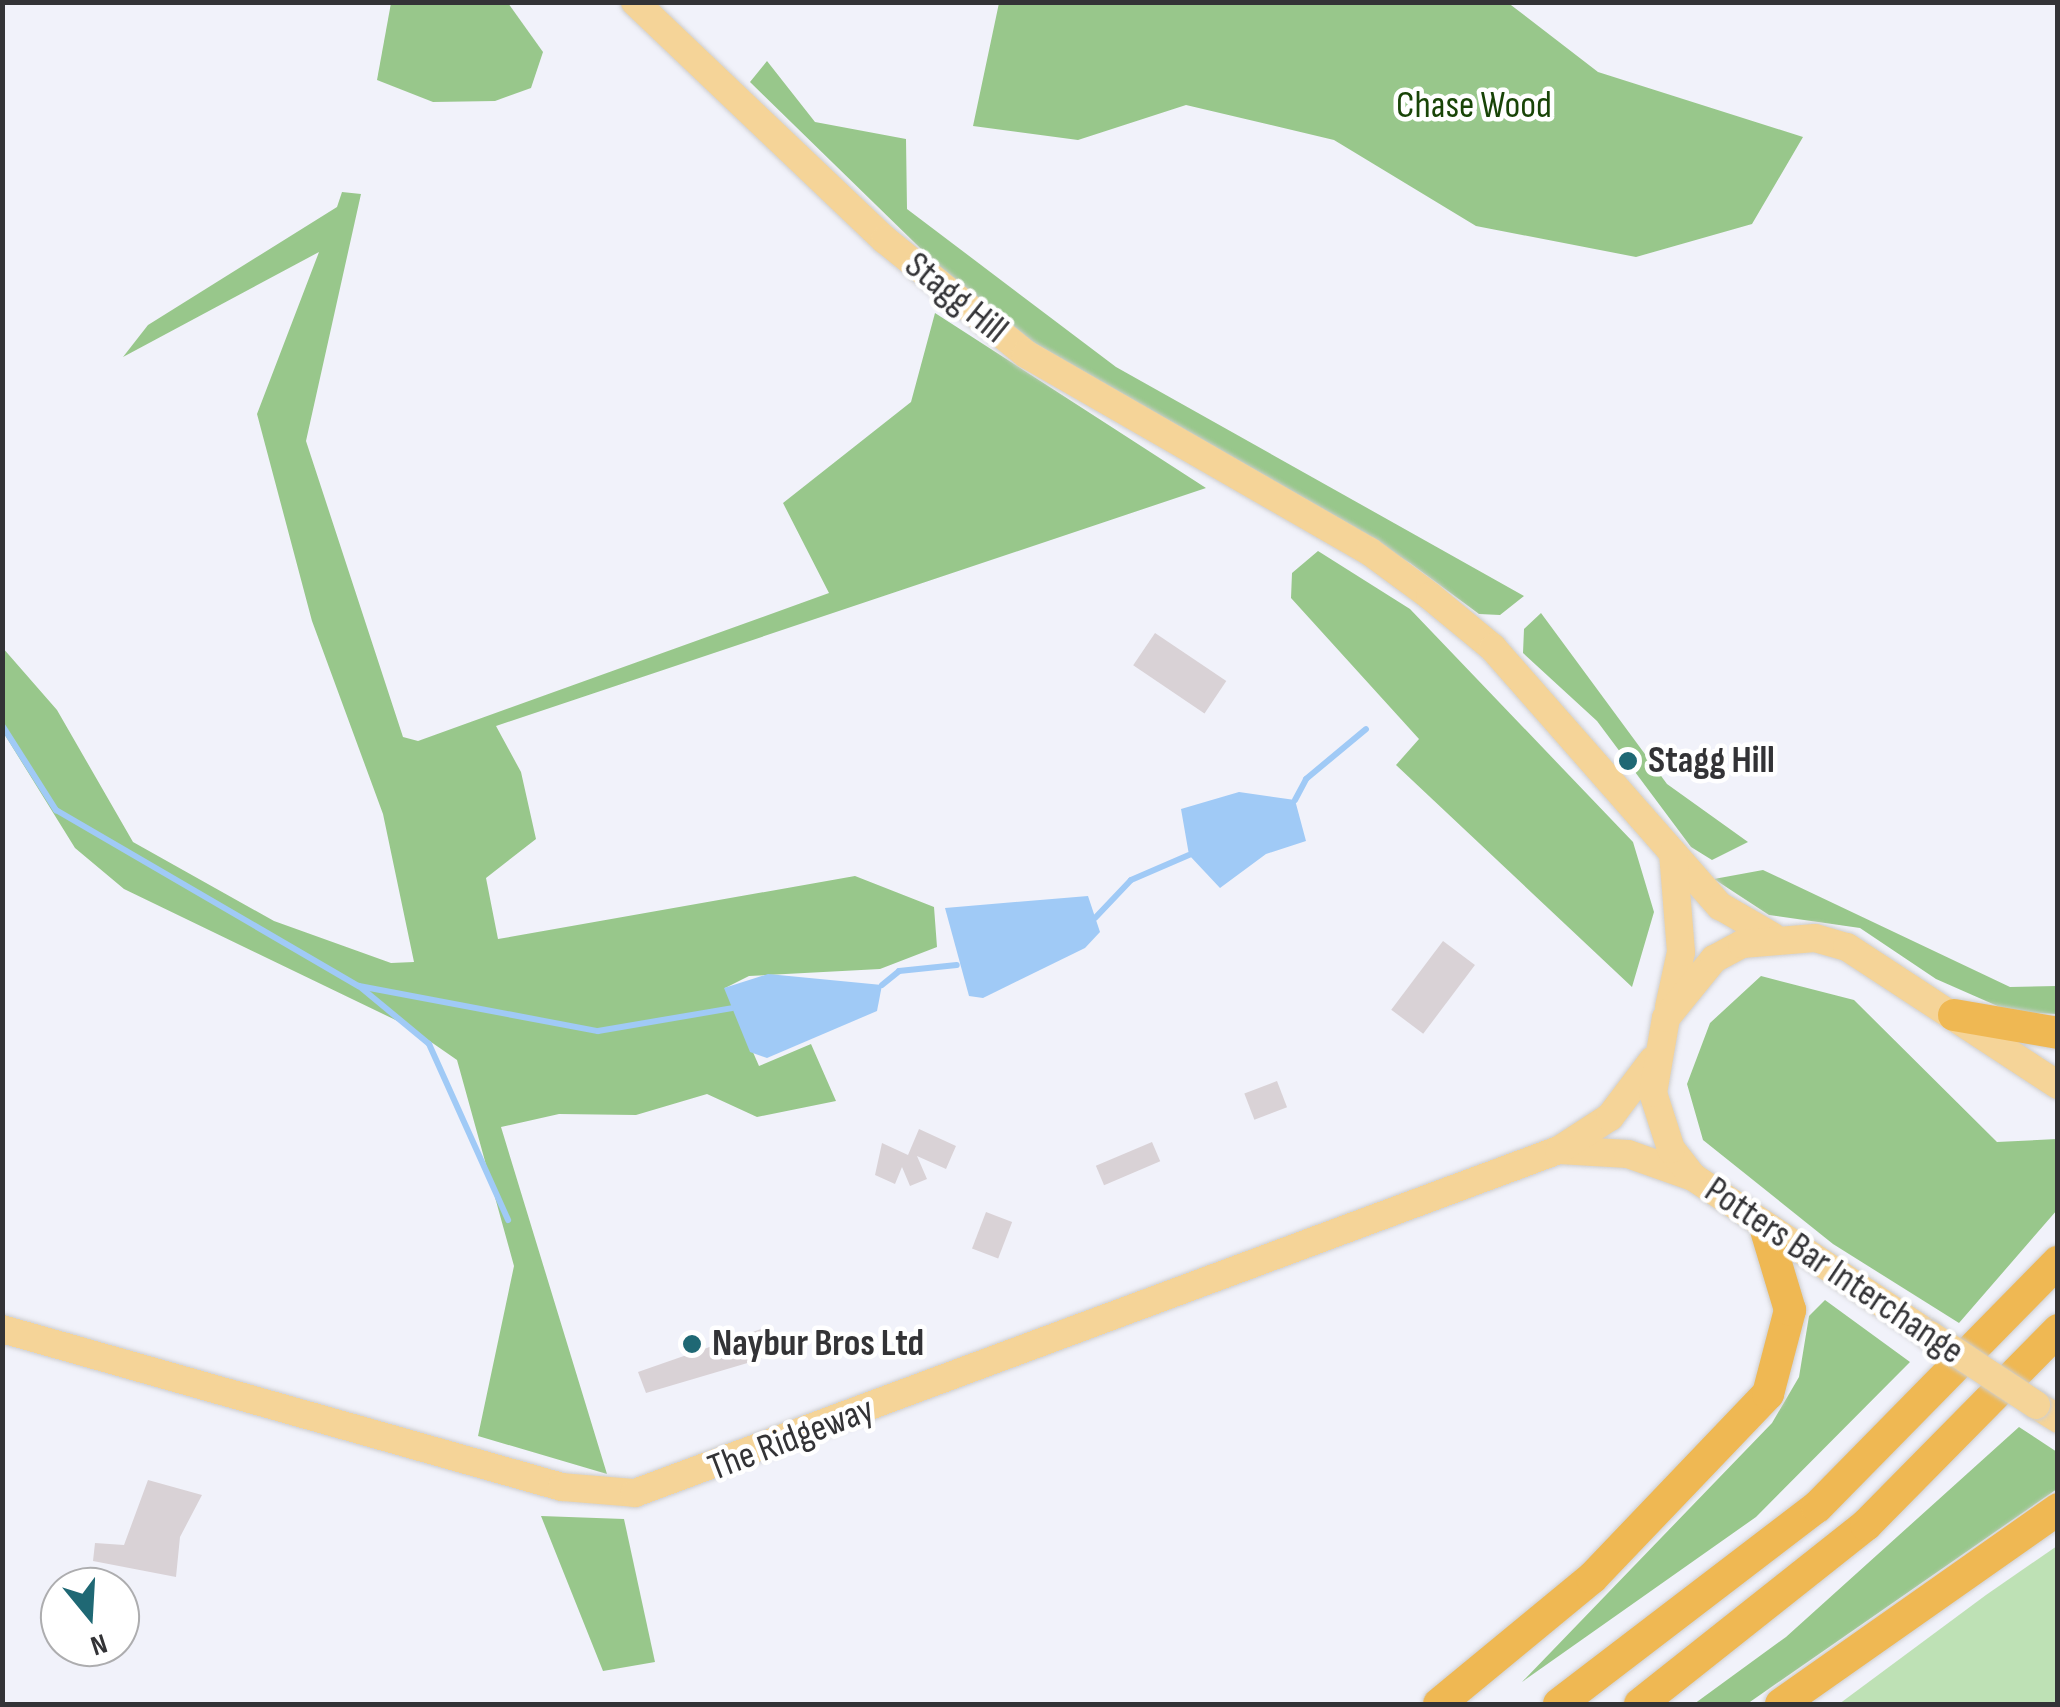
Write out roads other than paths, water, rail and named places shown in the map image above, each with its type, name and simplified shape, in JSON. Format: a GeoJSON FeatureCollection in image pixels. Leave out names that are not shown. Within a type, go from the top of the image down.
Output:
{"type":"FeatureCollection","features":[{"type":"Feature","properties":{"kind":"highway"},"geometry":{"type":"LineString","coordinates":[[1954,1015],[2058,1034]]}},
{"type":"Feature","properties":{"kind":"highway"},"geometry":{"type":"LineString","coordinates":[[1438,1704],[1592,1578],[1768,1394],[1790,1310],[1766,1230]]}},
{"type":"Feature","properties":{"kind":"highway"},"geometry":{"type":"LineString","coordinates":[[1559,1704],[1817,1507],[2058,1262]]}},
{"type":"Feature","properties":{"kind":"highway"},"geometry":{"type":"LineString","coordinates":[[1640,1704],[1866,1525],[2058,1330]]}},
{"type":"Feature","properties":{"kind":"highway"},"geometry":{"type":"LineString","coordinates":[[1781,1704],[2058,1509]]}},
{"type":"Feature","properties":{"kind":"main road","name":"Stagg Hill"},"geometry":{"type":"LineString","coordinates":[[635,2],[885,240],[1026,354],[1369,551],[1430,596],[1493,648],[1720,906],[1772,936]]}},
{"type":"Feature","properties":{"kind":"main road"},"geometry":{"type":"LineString","coordinates":[[1666,1018],[1682,952],[1674,853]]}},
{"type":"Feature","properties":{"kind":"main road","name":"Potters Bar Interchange"},"geometry":{"type":"LineString","coordinates":[[2047,1412],[1766,1230],[1692,1177],[1659,1122],[1653,1060],[1666,1018],[1714,959],[1772,936],[1847,947],[2058,1085]]}},
{"type":"Feature","properties":{"kind":"main road","name":"The Ridgeway"},"geometry":{"type":"LineString","coordinates":[[2,1329],[613,1496],[708,1470],[1559,1150],[1610,1117],[1653,1060]]}},
{"type":"Feature","properties":{"kind":"main road","name":"The Ridgeway"},"geometry":{"type":"LineString","coordinates":[[1559,1150],[1628,1154],[1692,1177]]}},
{"type":"Feature","properties":{"kind":"water"},"geometry":{"type":"Polygon","coordinates":[[[1239,792],[1295,800],[1306,841],[1266,854],[1220,888],[1189,855],[1181,809],[1239,792]]]}},
{"type":"Feature","properties":{"kind":"water"},"geometry":{"type":"Polygon","coordinates":[[[1088,896],[1100,932],[1085,948],[983,998],[969,996],[945,908],[1088,896]]]}},
{"type":"Feature","properties":{"kind":"water"},"geometry":{"type":"Polygon","coordinates":[[[768,974],[882,985],[877,1011],[767,1058],[750,1052],[724,988],[768,974]]]}},
{"type":"Feature","properties":{"kind":"waterway"},"geometry":{"type":"LineString","coordinates":[[2,725],[56,810],[359,986],[429,1044],[508,1220]]}},
{"type":"Feature","properties":{"kind":"waterway"},"geometry":{"type":"LineString","coordinates":[[1295,800],[1306,779],[1366,729]]}},
{"type":"Feature","properties":{"kind":"waterway"},"geometry":{"type":"LineString","coordinates":[[1095,918],[1131,880],[1189,855]]}},
{"type":"Feature","properties":{"kind":"waterway"},"geometry":{"type":"LineString","coordinates":[[882,985],[899,971],[957,965]]}},
{"type":"Feature","properties":{"kind":"waterway"},"geometry":{"type":"LineString","coordinates":[[359,986],[598,1031],[732,1008]]}},
{"type":"Feature","properties":{"kind":"place","name":"Stagg Hill"},"geometry":{"type":"Point","coordinates":[1628,761]}},
{"type":"Feature","properties":{"kind":"place","name":"Naybur Bros Ltd"},"geometry":{"type":"Point","coordinates":[692,1344]}},
{"type":"Feature","properties":{"kind":"park label","name":"Chase Wood"},"geometry":{"type":"Point","coordinates":[1474,106]}}]}
